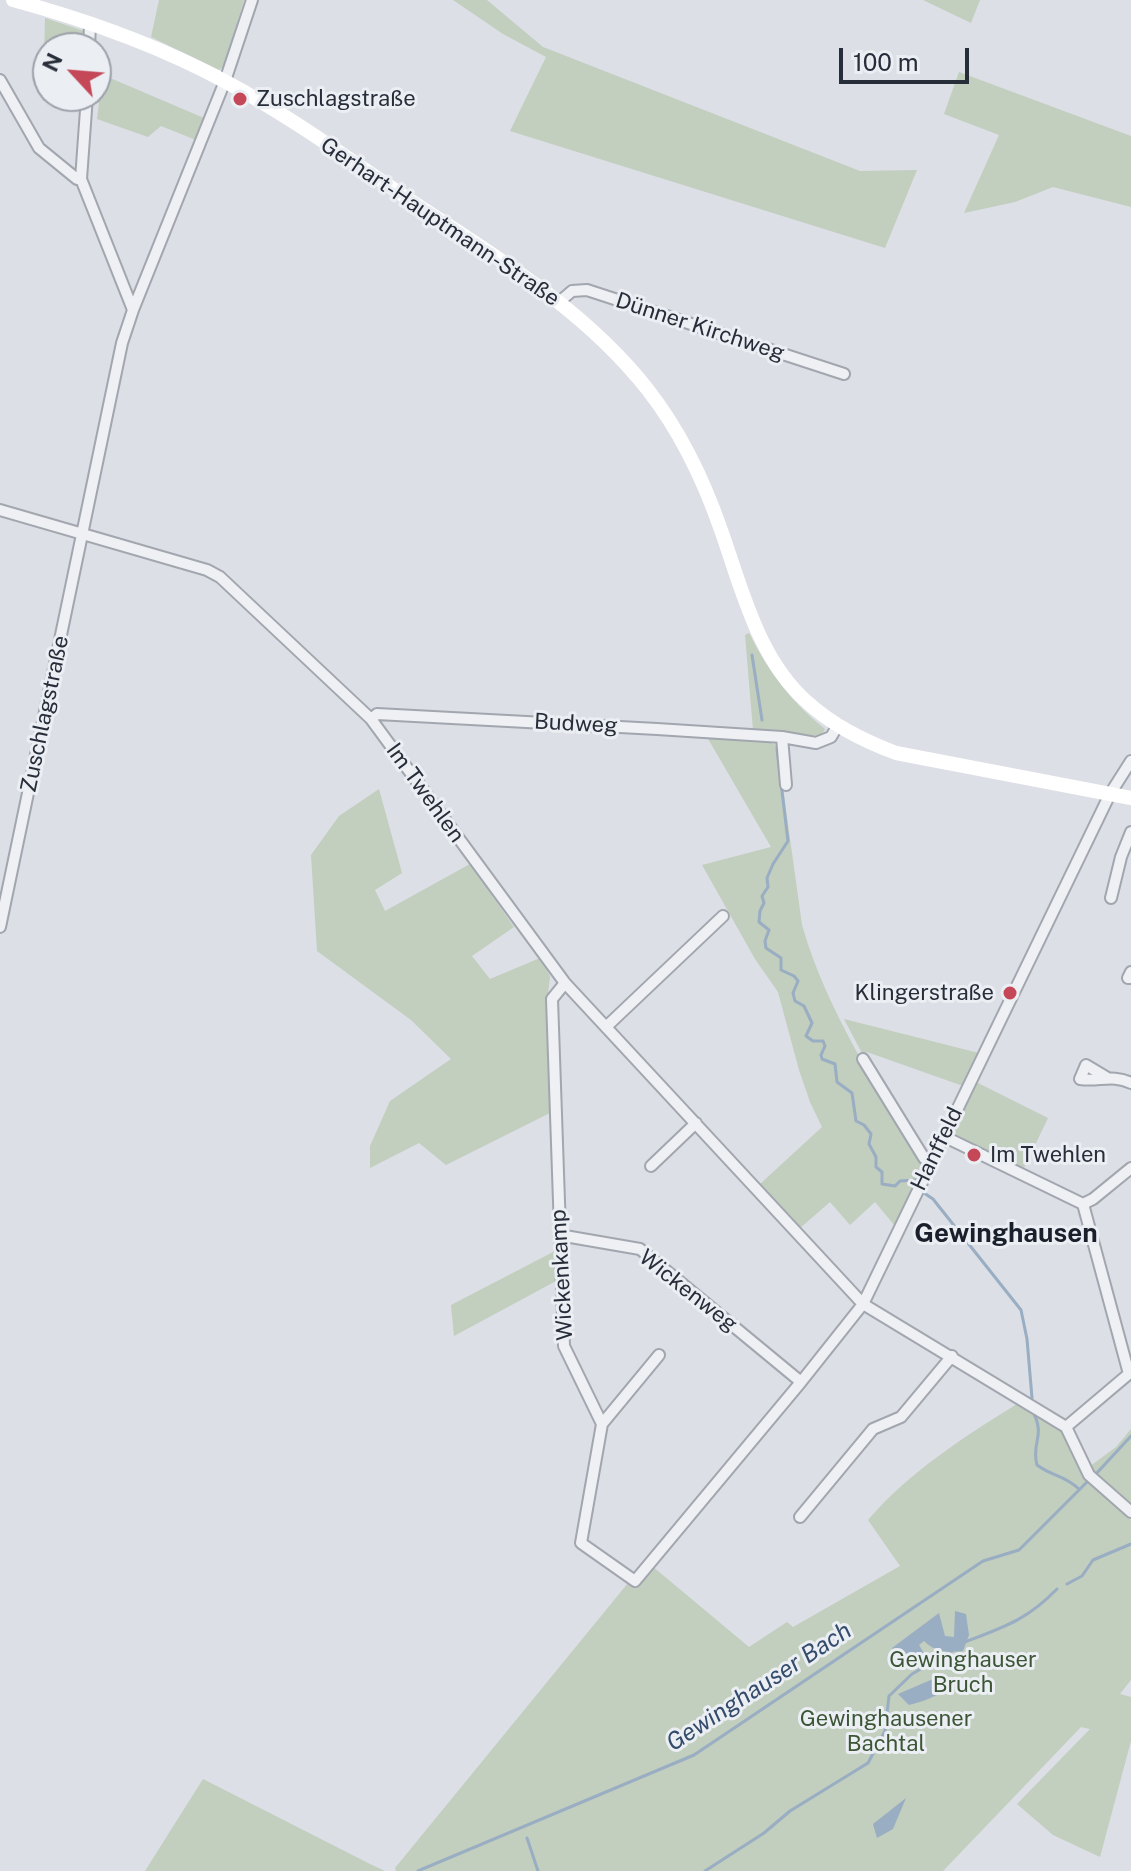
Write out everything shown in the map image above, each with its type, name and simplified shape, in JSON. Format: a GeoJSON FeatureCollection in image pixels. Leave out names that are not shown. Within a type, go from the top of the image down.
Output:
{"type":"FeatureCollection","features":[{"type":"Feature","properties":{"kind":"street","name":"Gerhart-Hauptmann-Straße"},"geometry":{"type":"LineString","coordinates":[[13,0],[34,3],[165,52],[225,81],[457,231],[559,302],[606,344],[648,389],[679,434],[719,525],[763,642],[804,700],[838,725],[896,753],[1131,798]]}},
{"type":"Feature","properties":{"kind":"street","name":"Zuschlagstraße"},"geometry":{"type":"LineString","coordinates":[[0,927],[122,343],[225,81],[252,0]]}},
{"type":"Feature","properties":{"kind":"street"},"geometry":{"type":"LineString","coordinates":[[90,24],[90,32]]}},
{"type":"Feature","properties":{"kind":"street"},"geometry":{"type":"LineString","coordinates":[[0,80],[39,148],[81,179]]}},
{"type":"Feature","properties":{"kind":"street"},"geometry":{"type":"LineString","coordinates":[[86,112],[81,179],[133,310]]}},
{"type":"Feature","properties":{"kind":"street","name":"Dünner Kirchweg"},"geometry":{"type":"LineString","coordinates":[[559,302],[572,291],[587,290],[844,374]]}},
{"type":"Feature","properties":{"kind":"street","name":"Im Twehlen"},"geometry":{"type":"LineString","coordinates":[[0,510],[207,570],[220,577],[371,719],[565,983],[863,1304],[1066,1427]]}},
{"type":"Feature","properties":{"kind":"street","name":"Budweg"},"geometry":{"type":"LineString","coordinates":[[371,719],[377,714],[782,737],[816,743],[831,737],[838,725]]}},
{"type":"Feature","properties":{"kind":"street"},"geometry":{"type":"LineString","coordinates":[[782,737],[786,785]]}},
{"type":"Feature","properties":{"kind":"street","name":"Hanffeld"},"geometry":{"type":"LineString","coordinates":[[602,1424],[581,1543],[635,1581],[863,1304],[1110,794],[1131,761]]}},
{"type":"Feature","properties":{"kind":"street"},"geometry":{"type":"LineString","coordinates":[[1111,898],[1131,832]]}},
{"type":"Feature","properties":{"kind":"street"},"geometry":{"type":"LineString","coordinates":[[607,1026],[723,916]]}},
{"type":"Feature","properties":{"kind":"street"},"geometry":{"type":"LineString","coordinates":[[1131,972],[1128,978],[1131,978]]}},
{"type":"Feature","properties":{"kind":"street","name":"Wickenkamp"},"geometry":{"type":"LineString","coordinates":[[565,983],[552,999],[564,1346],[602,1424]]}},
{"type":"Feature","properties":{"kind":"street"},"geometry":{"type":"LineString","coordinates":[[863,1059],[930,1163]]}},
{"type":"Feature","properties":{"kind":"street"},"geometry":{"type":"LineString","coordinates":[[1106,1077],[1121,1078],[1131,1083]]}},
{"type":"Feature","properties":{"kind":"street"},"geometry":{"type":"LineString","coordinates":[[651,1166],[696,1123]]}},
{"type":"Feature","properties":{"kind":"street"},"geometry":{"type":"LineString","coordinates":[[943,1136],[1083,1204],[1130,1373],[1066,1427],[1091,1478],[1131,1512]]}},
{"type":"Feature","properties":{"kind":"street"},"geometry":{"type":"LineString","coordinates":[[1083,1204],[1131,1168]]}},
{"type":"Feature","properties":{"kind":"street","name":"Wickenweg"},"geometry":{"type":"LineString","coordinates":[[559,1235],[640,1249],[801,1382]]}},
{"type":"Feature","properties":{"kind":"street"},"geometry":{"type":"LineString","coordinates":[[602,1424],[659,1355]]}},
{"type":"Feature","properties":{"kind":"street"},"geometry":{"type":"LineString","coordinates":[[800,1517],[873,1429],[901,1417],[952,1356]]}},
{"type":"Feature","properties":{"kind":"green space"},"geometry":{"type":"Polygon","coordinates":[[[159,0],[244,0],[224,66],[219,70],[151,37],[159,0]]]}},
{"type":"Feature","properties":{"kind":"green space"},"geometry":{"type":"Polygon","coordinates":[[[453,0],[487,0],[543,47],[860,171],[917,170],[885,248],[510,131],[546,57],[503,34],[453,0]]]}},
{"type":"Feature","properties":{"kind":"green space"},"geometry":{"type":"Polygon","coordinates":[[[923,0],[980,0],[971,23],[923,0]]]}},
{"type":"Feature","properties":{"kind":"green space"},"geometry":{"type":"Polygon","coordinates":[[[45,18],[84,31],[84,32],[45,32],[45,18]]]}},
{"type":"Feature","properties":{"kind":"green space"},"geometry":{"type":"Polygon","coordinates":[[[959,72],[1131,136],[1131,207],[1053,187],[1015,202],[964,213],[999,135],[944,114],[959,72]]]}},
{"type":"Feature","properties":{"kind":"green space"},"geometry":{"type":"Polygon","coordinates":[[[112,79],[204,118],[196,140],[161,126],[148,137],[97,119],[98,112],[112,112],[112,79]]]}},
{"type":"Feature","properties":{"kind":"green space"},"geometry":{"type":"Polygon","coordinates":[[[749,633],[782,686],[825,729],[821,736],[753,730],[745,635],[749,633]]]}},
{"type":"Feature","properties":{"kind":"green space"},"geometry":{"type":"Polygon","coordinates":[[[707,737],[764,741],[777,745],[802,925],[813,957],[855,1049],[923,1166],[895,1226],[875,1202],[850,1225],[830,1202],[799,1229],[759,1185],[822,1127],[799,1070],[778,992],[755,959],[702,865],[771,847],[707,737]]]}},
{"type":"Feature","properties":{"kind":"green space"},"geometry":{"type":"Polygon","coordinates":[[[379,789],[402,873],[375,890],[385,911],[470,864],[514,927],[472,956],[490,979],[540,958],[550,976],[547,1003],[550,1113],[446,1165],[419,1143],[370,1168],[370,1146],[390,1101],[451,1059],[411,1020],[317,951],[311,855],[339,816],[379,789]]]}},
{"type":"Feature","properties":{"kind":"green space"},"geometry":{"type":"Polygon","coordinates":[[[844,1019],[979,1053],[963,1086],[867,1052],[864,1057],[844,1019]]]}},
{"type":"Feature","properties":{"kind":"green space"},"geometry":{"type":"Polygon","coordinates":[[[974,1081],[1048,1118],[1024,1168],[956,1135],[955,1128],[974,1081]]]}},
{"type":"Feature","properties":{"kind":"green space"},"geometry":{"type":"Polygon","coordinates":[[[555,1251],[556,1281],[454,1336],[451,1305],[555,1251]]]}},
{"type":"Feature","properties":{"kind":"green space","name":"Gewinghausener Bachtal"},"geometry":{"type":"Polygon","coordinates":[[[1017,1404],[1060,1429],[1089,1483],[1131,1520],[1131,1680],[1120,1694],[1131,1697],[1131,1741],[1100,1857],[1053,1835],[1017,1804],[1090,1729],[1081,1727],[943,1871],[396,1871],[395,1868],[628,1583],[633,1587],[652,1566],[749,1647],[787,1622],[793,1627],[900,1566],[868,1520],[919,1471],[1017,1404]]]}},
{"type":"Feature","properties":{"kind":"green space"},"geometry":{"type":"Polygon","coordinates":[[[1131,1429],[1131,1506],[1096,1477],[1089,1467],[1116,1447],[1131,1429]]]}},
{"type":"Feature","properties":{"kind":"green space"},"geometry":{"type":"Polygon","coordinates":[[[203,1779],[370,1864],[385,1871],[145,1871],[203,1779]]]}},
{"type":"Feature","properties":{"kind":"water"},"geometry":{"type":"Polygon","coordinates":[[[955,1611],[966,1614],[969,1635],[963,1651],[942,1651],[924,1641],[919,1645],[925,1655],[904,1664],[892,1648],[939,1613],[945,1636],[954,1637],[955,1611]]]}},
{"type":"Feature","properties":{"kind":"water"},"geometry":{"type":"Polygon","coordinates":[[[940,1676],[957,1679],[935,1696],[909,1705],[898,1694],[940,1676]]]}},
{"type":"Feature","properties":{"kind":"water"},"geometry":{"type":"Polygon","coordinates":[[[906,1798],[893,1829],[877,1838],[873,1824],[906,1798]]]}},
{"type":"Feature","properties":{"kind":"waterway"},"geometry":{"type":"LineString","coordinates":[[752,655],[762,720]]}},
{"type":"Feature","properties":{"kind":"waterway"},"geometry":{"type":"LineString","coordinates":[[777,749],[788,841],[773,864],[767,878],[768,887],[762,896],[764,903],[759,922],[769,930],[766,948],[781,958],[781,970],[798,981],[793,993],[795,1001],[804,1006],[812,1023],[806,1036],[813,1041],[823,1041],[822,1059],[835,1064],[837,1082],[852,1093],[856,1121],[871,1134],[869,1144],[876,1157],[876,1167],[882,1172],[882,1184],[895,1186],[900,1181],[917,1180]]}},
{"type":"Feature","properties":{"kind":"waterway"},"geometry":{"type":"LineString","coordinates":[[921,1191],[933,1199],[1021,1310],[1032,1398]]}},
{"type":"Feature","properties":{"kind":"waterway"},"geometry":{"type":"LineString","coordinates":[[1034,1414],[1038,1429],[1037,1465],[1079,1489]]}},
{"type":"Feature","properties":{"kind":"waterway","name":"Gewinghauser Bach"},"geometry":{"type":"LineString","coordinates":[[1095,1475],[1131,1436]]}},
{"type":"Feature","properties":{"kind":"waterway","name":"Gewinghauser Bach"},"geometry":{"type":"LineString","coordinates":[[418,1871],[694,1755],[983,1561],[1019,1550],[1087,1482]]}},
{"type":"Feature","properties":{"kind":"waterway"},"geometry":{"type":"LineString","coordinates":[[1067,1584],[1082,1576],[1093,1560],[1131,1544]]}},
{"type":"Feature","properties":{"kind":"waterway"},"geometry":{"type":"LineString","coordinates":[[965,1642],[1025,1615],[1057,1589]]}},
{"type":"Feature","properties":{"kind":"waterway"},"geometry":{"type":"LineString","coordinates":[[705,1871],[764,1833],[790,1811],[868,1763],[885,1731],[889,1696],[912,1674],[952,1651]]}},
{"type":"Feature","properties":{"kind":"waterway"},"geometry":{"type":"LineString","coordinates":[[527,1838],[538,1871]]}},
{"type":"Feature","properties":{"kind":"place","name":"Zuschlagstraße"},"geometry":{"type":"Point","coordinates":[240,99]}},
{"type":"Feature","properties":{"kind":"place","name":"Klingerstraße"},"geometry":{"type":"Point","coordinates":[1010,993]}},
{"type":"Feature","properties":{"kind":"place","name":"Im Twehlen"},"geometry":{"type":"Point","coordinates":[974,1155]}},
{"type":"Feature","properties":{"kind":"district","name":"Gewinghausen"},"geometry":{"type":"Point","coordinates":[1006,1234]}},
{"type":"Feature","properties":{"kind":"park label","name":"Gewinghauser Bruch"},"geometry":{"type":"Point","coordinates":[963,1672]}}]}
